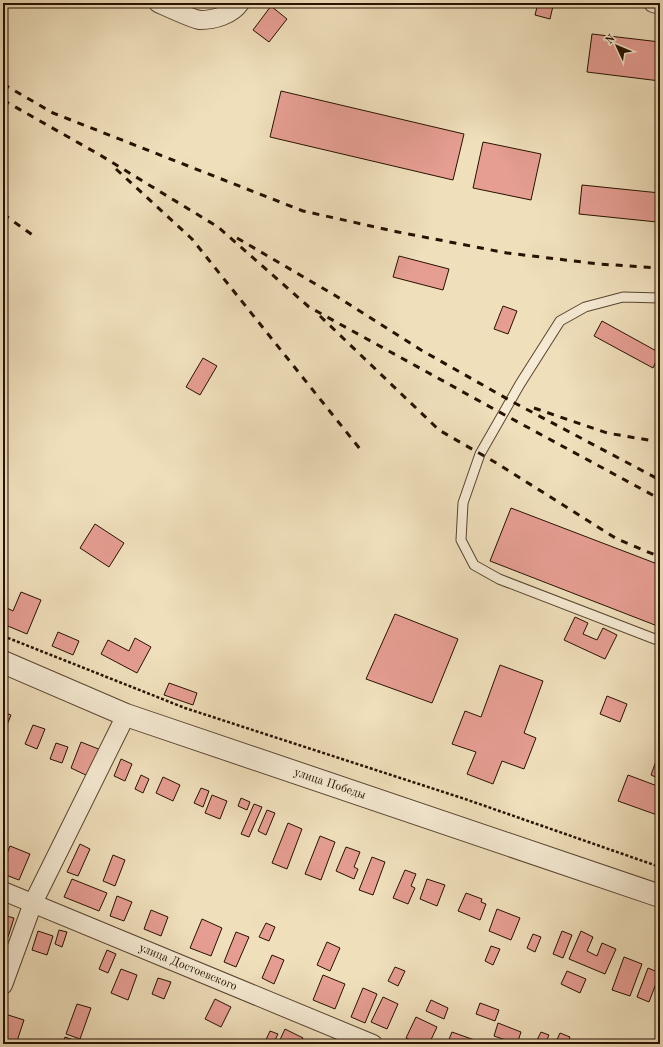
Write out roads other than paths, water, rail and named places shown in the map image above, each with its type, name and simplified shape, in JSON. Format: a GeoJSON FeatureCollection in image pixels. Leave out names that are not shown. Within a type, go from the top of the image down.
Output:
{"type":"FeatureCollection","features":[{"type":"Feature","properties":{"kind":"street"},"geometry":{"type":"LineString","coordinates":[[158,3],[199,20],[221,17],[237,7],[240,3]]}},
{"type":"Feature","properties":{"kind":"street"},"geometry":{"type":"LineString","coordinates":[[653,3],[660,4]]}},
{"type":"Feature","properties":{"kind":"street","name":"улица Победы"},"geometry":{"type":"LineString","coordinates":[[3,662],[126,715],[660,896]]}},
{"type":"Feature","properties":{"kind":"street"},"geometry":{"type":"LineString","coordinates":[[3,985],[33,903],[126,715]]}},
{"type":"Feature","properties":{"kind":"street","name":"улица Достоевского"},"geometry":{"type":"LineString","coordinates":[[3,891],[373,1044]]}},
{"type":"Feature","properties":{"kind":"lane"},"geometry":{"type":"LineString","coordinates":[[660,298],[623,297],[585,306],[560,321],[520,384],[480,454],[463,503],[461,540],[474,565],[499,578],[660,642]]}},
{"type":"Feature","properties":{"kind":"railway"},"geometry":{"type":"LineString","coordinates":[[3,84],[53,113],[303,211],[398,232],[507,253],[599,264],[660,268]]}},
{"type":"Feature","properties":{"kind":"railway"},"geometry":{"type":"LineString","coordinates":[[3,100],[100,155],[218,227],[309,307],[660,499]]}},
{"type":"Feature","properties":{"kind":"railway"},"geometry":{"type":"LineString","coordinates":[[116,169],[192,239],[360,449]]}},
{"type":"Feature","properties":{"kind":"railway"},"geometry":{"type":"LineString","coordinates":[[3,214],[34,236]]}},
{"type":"Feature","properties":{"kind":"railway"},"geometry":{"type":"LineString","coordinates":[[237,238],[336,296],[421,350],[511,401],[660,480]]}},
{"type":"Feature","properties":{"kind":"railway"},"geometry":{"type":"LineString","coordinates":[[320,316],[439,430],[498,464],[617,539],[660,557]]}},
{"type":"Feature","properties":{"kind":"railway"},"geometry":{"type":"LineString","coordinates":[[534,408],[607,433],[660,442]]}}]}
